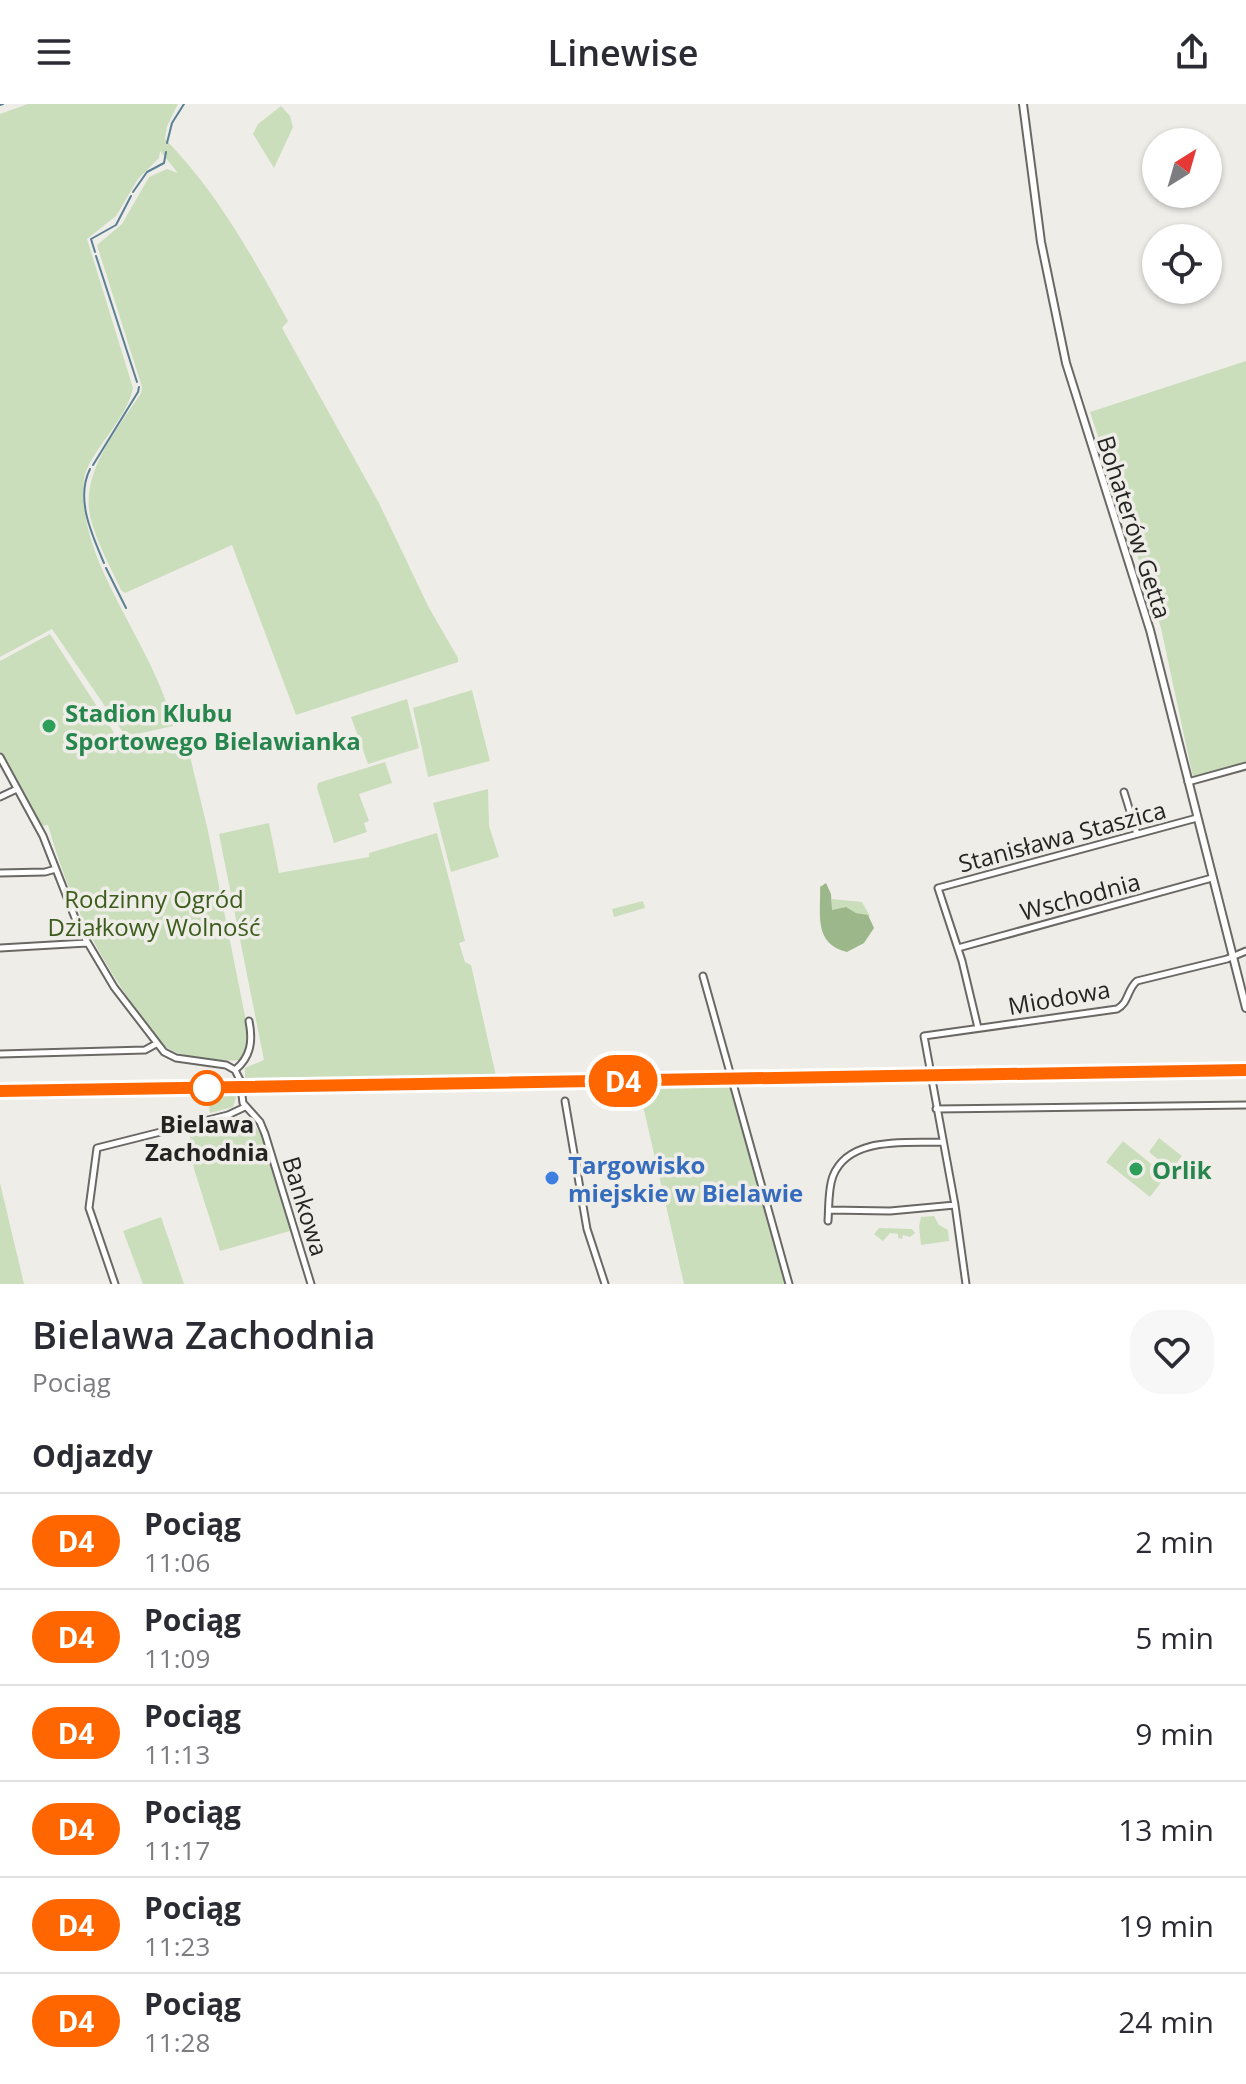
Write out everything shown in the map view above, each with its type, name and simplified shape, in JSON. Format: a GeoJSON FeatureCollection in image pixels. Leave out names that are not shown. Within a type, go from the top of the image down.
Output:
{"type":"FeatureCollection","features":[{"type":"Feature","properties":{"kind":"street","name":"Bohaterów Getta"},"geometry":{"type":"LineString","coordinates":[[1023,104],[1042,249],[1061,343],[1087,435],[1150,630],[1246,1008]]}},
{"type":"Feature","properties":{"kind":"street"},"geometry":{"type":"LineString","coordinates":[[0,757],[43,836],[87,943],[106,976],[156,1044],[176,1058],[226,1065],[235,1070],[250,1050],[252,1035],[249,1021]]}},
{"type":"Feature","properties":{"kind":"street"},"geometry":{"type":"LineString","coordinates":[[1188,782],[1246,766]]}},
{"type":"Feature","properties":{"kind":"street"},"geometry":{"type":"LineString","coordinates":[[0,797],[17,789]]}},
{"type":"Feature","properties":{"kind":"street"},"geometry":{"type":"LineString","coordinates":[[1124,792],[1137,834]]}},
{"type":"Feature","properties":{"kind":"street","name":"Stanisława Staszica"},"geometry":{"type":"LineString","coordinates":[[958,948],[938,888],[1197,818]]}},
{"type":"Feature","properties":{"kind":"street"},"geometry":{"type":"LineString","coordinates":[[0,873],[56,869]]}},
{"type":"Feature","properties":{"kind":"street","name":"Wschodnia"},"geometry":{"type":"LineString","coordinates":[[958,948],[1212,878]]}},
{"type":"Feature","properties":{"kind":"street"},"geometry":{"type":"LineString","coordinates":[[0,948],[87,943]]}},
{"type":"Feature","properties":{"kind":"street"},"geometry":{"type":"LineString","coordinates":[[958,948],[978,1028]]}},
{"type":"Feature","properties":{"kind":"street"},"geometry":{"type":"LineString","coordinates":[[1233,956],[1246,951]]}},
{"type":"Feature","properties":{"kind":"street","name":"Miodowa"},"geometry":{"type":"LineString","coordinates":[[936,1109],[924,1036],[1118,1008],[1124,1004],[1137,981],[1233,956]]}},
{"type":"Feature","properties":{"kind":"street"},"geometry":{"type":"LineString","coordinates":[[703,976],[789,1284]]}},
{"type":"Feature","properties":{"kind":"street"},"geometry":{"type":"LineString","coordinates":[[0,1054],[145,1050],[156,1044]]}},
{"type":"Feature","properties":{"kind":"street","name":"Bankowa"},"geometry":{"type":"LineString","coordinates":[[235,1070],[245,1107],[262,1126],[311,1284]]}},
{"type":"Feature","properties":{"kind":"street"},"geometry":{"type":"LineString","coordinates":[[565,1101],[587,1229],[605,1284]]}},
{"type":"Feature","properties":{"kind":"street"},"geometry":{"type":"LineString","coordinates":[[966,1284],[955,1205],[936,1109],[1246,1105]]}},
{"type":"Feature","properties":{"kind":"street"},"geometry":{"type":"LineString","coordinates":[[115,1284],[89,1208],[97,1148],[215,1119],[245,1107]]}},
{"type":"Feature","properties":{"kind":"street"},"geometry":{"type":"LineString","coordinates":[[828,1221],[834,1174],[853,1153],[875,1145],[943,1142]]}},
{"type":"Feature","properties":{"kind":"street"},"geometry":{"type":"LineString","coordinates":[[829,1210],[890,1211],[955,1205]]}},
{"type":"Feature","properties":{"kind":"green space"},"geometry":{"type":"Polygon","coordinates":[[[28,104],[178,104],[167,126],[165,139],[218,203],[275,297],[288,321],[282,328],[379,503],[458,662],[296,715],[232,545],[125,593],[121,590],[96,535],[89,499],[96,467],[142,387],[97,245],[122,224],[149,177],[167,169],[178,173],[160,151],[159,158],[138,179],[116,216],[87,239],[133,388],[123,412],[92,459],[84,480],[85,511],[92,542],[104,573],[151,665],[173,726],[133,735],[122,731],[52,629],[0,657],[0,114],[28,104]]]}},
{"type":"Feature","properties":{"kind":"green space"},"geometry":{"type":"Polygon","coordinates":[[[281,106],[290,116],[293,127],[274,168],[253,134],[258,124],[281,106]]]}},
{"type":"Feature","properties":{"kind":"green space"},"geometry":{"type":"Polygon","coordinates":[[[1246,361],[1246,769],[1194,782],[1161,628],[1090,412],[1246,361]]]}},
{"type":"Feature","properties":{"kind":"green space","name":"Rodzinny Ogród Działkowy Wolność"},"geometry":{"type":"Polygon","coordinates":[[[50,634],[113,731],[119,751],[186,740],[208,831],[248,1031],[245,1053],[239,1060],[191,1057],[166,1047],[155,1036],[96,946],[74,900],[48,825],[41,826],[37,820],[0,752],[0,661],[50,634]]]}},
{"type":"Feature","properties":{"kind":"green space"},"geometry":{"type":"Polygon","coordinates":[[[472,690],[490,761],[428,777],[413,708],[472,690]]]}},
{"type":"Feature","properties":{"kind":"green space"},"geometry":{"type":"Polygon","coordinates":[[[407,699],[419,748],[368,764],[351,717],[407,699]]]}},
{"type":"Feature","properties":{"kind":"green space"},"geometry":{"type":"Polygon","coordinates":[[[385,762],[392,783],[359,794],[369,821],[364,823],[367,832],[334,843],[318,783],[385,762]]]}},
{"type":"Feature","properties":{"kind":"green space"},"geometry":{"type":"Polygon","coordinates":[[[488,789],[489,826],[499,857],[451,872],[433,803],[488,789]]]}},
{"type":"Feature","properties":{"kind":"green space"},"geometry":{"type":"Polygon","coordinates":[[[269,823],[279,873],[369,857],[369,853],[437,833],[465,941],[459,943],[465,962],[471,965],[496,1076],[245,1082],[245,1068],[264,1060],[219,834],[269,823]]]}},
{"type":"Feature","properties":{"kind":"green space"},"geometry":{"type":"Polygon","coordinates":[[[826,883],[831,894],[832,910],[846,907],[868,915],[874,928],[864,943],[847,952],[829,942],[821,927],[820,887],[826,883]]]}},
{"type":"Feature","properties":{"kind":"green space"},"geometry":{"type":"Polygon","coordinates":[[[832,899],[862,902],[870,916],[845,907],[834,911],[831,909],[832,899]]]}},
{"type":"Feature","properties":{"kind":"green space"},"geometry":{"type":"Polygon","coordinates":[[[643,901],[645,908],[614,917],[612,909],[643,901]]]}},
{"type":"Feature","properties":{"kind":"green space"},"geometry":{"type":"Polygon","coordinates":[[[730,1083],[785,1284],[684,1284],[638,1084],[730,1083]]]}},
{"type":"Feature","properties":{"kind":"green space"},"geometry":{"type":"Polygon","coordinates":[[[237,1094],[233,1107],[210,1113],[207,1095],[237,1094]]]}},
{"type":"Feature","properties":{"kind":"green space"},"geometry":{"type":"Polygon","coordinates":[[[242,1118],[254,1124],[261,1135],[290,1231],[220,1251],[194,1169],[189,1129],[242,1118]]]}},
{"type":"Feature","properties":{"kind":"green space"},"geometry":{"type":"Polygon","coordinates":[[[1159,1138],[1182,1156],[1171,1170],[1149,1152],[1159,1138]]]}},
{"type":"Feature","properties":{"kind":"green space","name":"Orlik"},"geometry":{"type":"Polygon","coordinates":[[[1123,1141],[1166,1176],[1150,1197],[1106,1162],[1123,1141]]]}},
{"type":"Feature","properties":{"kind":"green space"},"geometry":{"type":"Polygon","coordinates":[[[0,1183],[24,1284],[0,1284],[0,1183]]]}},
{"type":"Feature","properties":{"kind":"green space"},"geometry":{"type":"Polygon","coordinates":[[[934,1216],[939,1225],[948,1230],[949,1241],[921,1245],[921,1217],[934,1216]]]}},
{"type":"Feature","properties":{"kind":"green space"},"geometry":{"type":"Polygon","coordinates":[[[161,1217],[184,1284],[143,1284],[123,1231],[161,1217]]]}},
{"type":"Feature","properties":{"kind":"green space"},"geometry":{"type":"Polygon","coordinates":[[[879,1228],[912,1229],[915,1233],[910,1237],[903,1235],[902,1239],[898,1238],[898,1234],[890,1233],[883,1241],[874,1234],[879,1228]]]}},
{"type":"Feature","properties":{"kind":"waterway"},"geometry":{"type":"LineString","coordinates":[[167,143],[172,123],[184,104]]}},
{"type":"Feature","properties":{"kind":"waterway"},"geometry":{"type":"LineString","coordinates":[[133,192],[147,172],[164,163],[166,152]]}},
{"type":"Feature","properties":{"kind":"waterway"},"geometry":{"type":"LineString","coordinates":[[95,252],[91,239],[116,225],[131,196]]}},
{"type":"Feature","properties":{"kind":"waterway"},"geometry":{"type":"LineString","coordinates":[[96,256],[137,382]]}},
{"type":"Feature","properties":{"kind":"waterway"},"geometry":{"type":"LineString","coordinates":[[93,465],[139,387]]}},
{"type":"Feature","properties":{"kind":"waterway"},"geometry":{"type":"LineString","coordinates":[[90,469],[84,492],[85,505],[90,529],[104,563]]}},
{"type":"Feature","properties":{"kind":"waterway"},"geometry":{"type":"LineString","coordinates":[[106,568],[126,608]]}},
{"type":"Feature","properties":{"kind":"railway"},"geometry":{"type":"LineString","coordinates":[[0,1091],[1246,1070]]}},
{"type":"Feature","properties":{"kind":"train","name":"D4"},"geometry":{"type":"LineString","coordinates":[[0,1091],[1246,1070]]}},
{"type":"Feature","properties":{"kind":"place","name":"Stadion Klubu Sportowego Bielawianka"},"geometry":{"type":"Point","coordinates":[49,726]}},
{"type":"Feature","properties":{"kind":"place","name":"Bielawa Zachodnia"},"geometry":{"type":"Point","coordinates":[207,1088]}},
{"type":"Feature","properties":{"kind":"place","name":"Orlik"},"geometry":{"type":"Point","coordinates":[1136,1169]}},
{"type":"Feature","properties":{"kind":"place","name":"Targowisko miejskie w Bielawie"},"geometry":{"type":"Point","coordinates":[552,1178]}}]}
